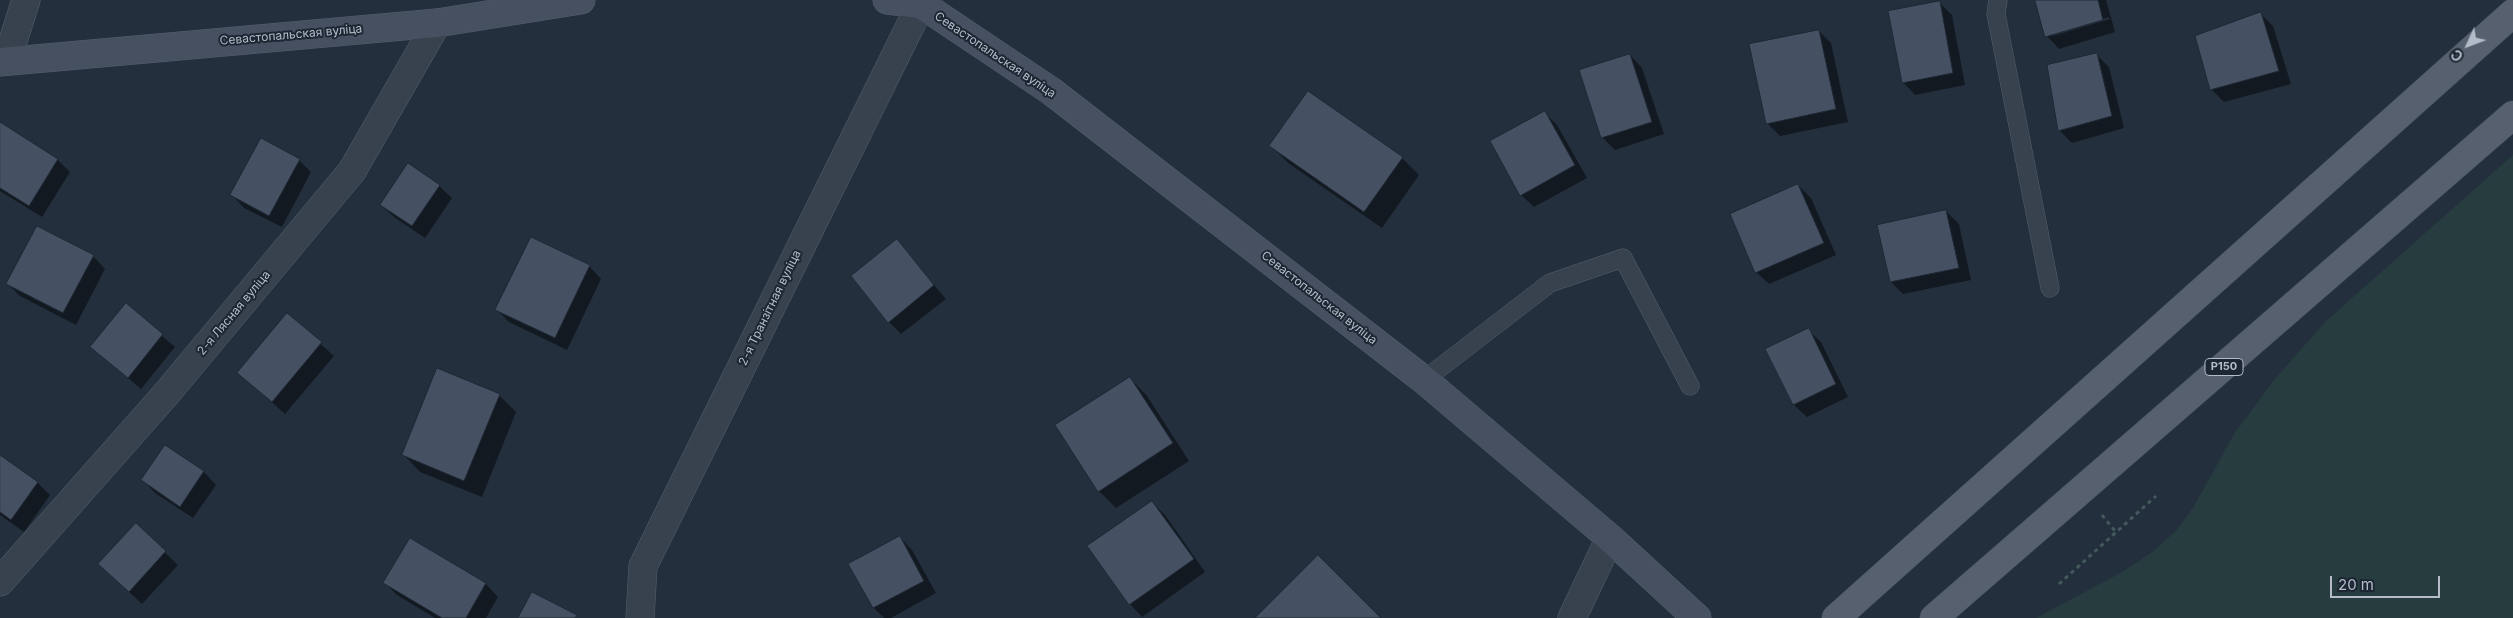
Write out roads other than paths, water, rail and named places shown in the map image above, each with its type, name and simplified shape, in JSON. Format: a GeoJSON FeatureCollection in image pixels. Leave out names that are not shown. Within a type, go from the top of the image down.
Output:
{"type":"FeatureCollection","features":[{"type":"Feature","properties":{"kind":"main road"},"geometry":{"type":"LineString","coordinates":[[1836,618],[2513,13]]}},
{"type":"Feature","properties":{"kind":"main road","name":"Р150"},"geometry":{"type":"LineString","coordinates":[[1934,618],[2513,115]]}},
{"type":"Feature","properties":{"kind":"street"},"geometry":{"type":"LineString","coordinates":[[3,61],[26,0]]}},
{"type":"Feature","properties":{"kind":"street","name":"Севастопальская вуліца"},"geometry":{"type":"LineString","coordinates":[[3,61],[437,22],[581,0]]}},
{"type":"Feature","properties":{"kind":"street","name":"Севастопальская вуліца"},"geometry":{"type":"LineString","coordinates":[[887,0],[924,2],[1051,91],[1424,380],[1610,538],[1697,618]]}},
{"type":"Feature","properties":{"kind":"street","name":"2-я Транзітная вуліца"},"geometry":{"type":"LineString","coordinates":[[640,618],[643,566],[924,2]]}},
{"type":"Feature","properties":{"kind":"street","name":"2-я Лясная вуліца"},"geometry":{"type":"LineString","coordinates":[[0,582],[167,393],[352,171],[437,22]]}},
{"type":"Feature","properties":{"kind":"street"},"geometry":{"type":"LineString","coordinates":[[1572,618],[1610,538]]}},
{"type":"Feature","properties":{"kind":"lane"},"geometry":{"type":"LineString","coordinates":[[1998,0],[1996,14],[2050,288]]}},
{"type":"Feature","properties":{"kind":"lane"},"geometry":{"type":"LineString","coordinates":[[1424,380],[1550,283],[1623,258],[1690,386]]}}]}
